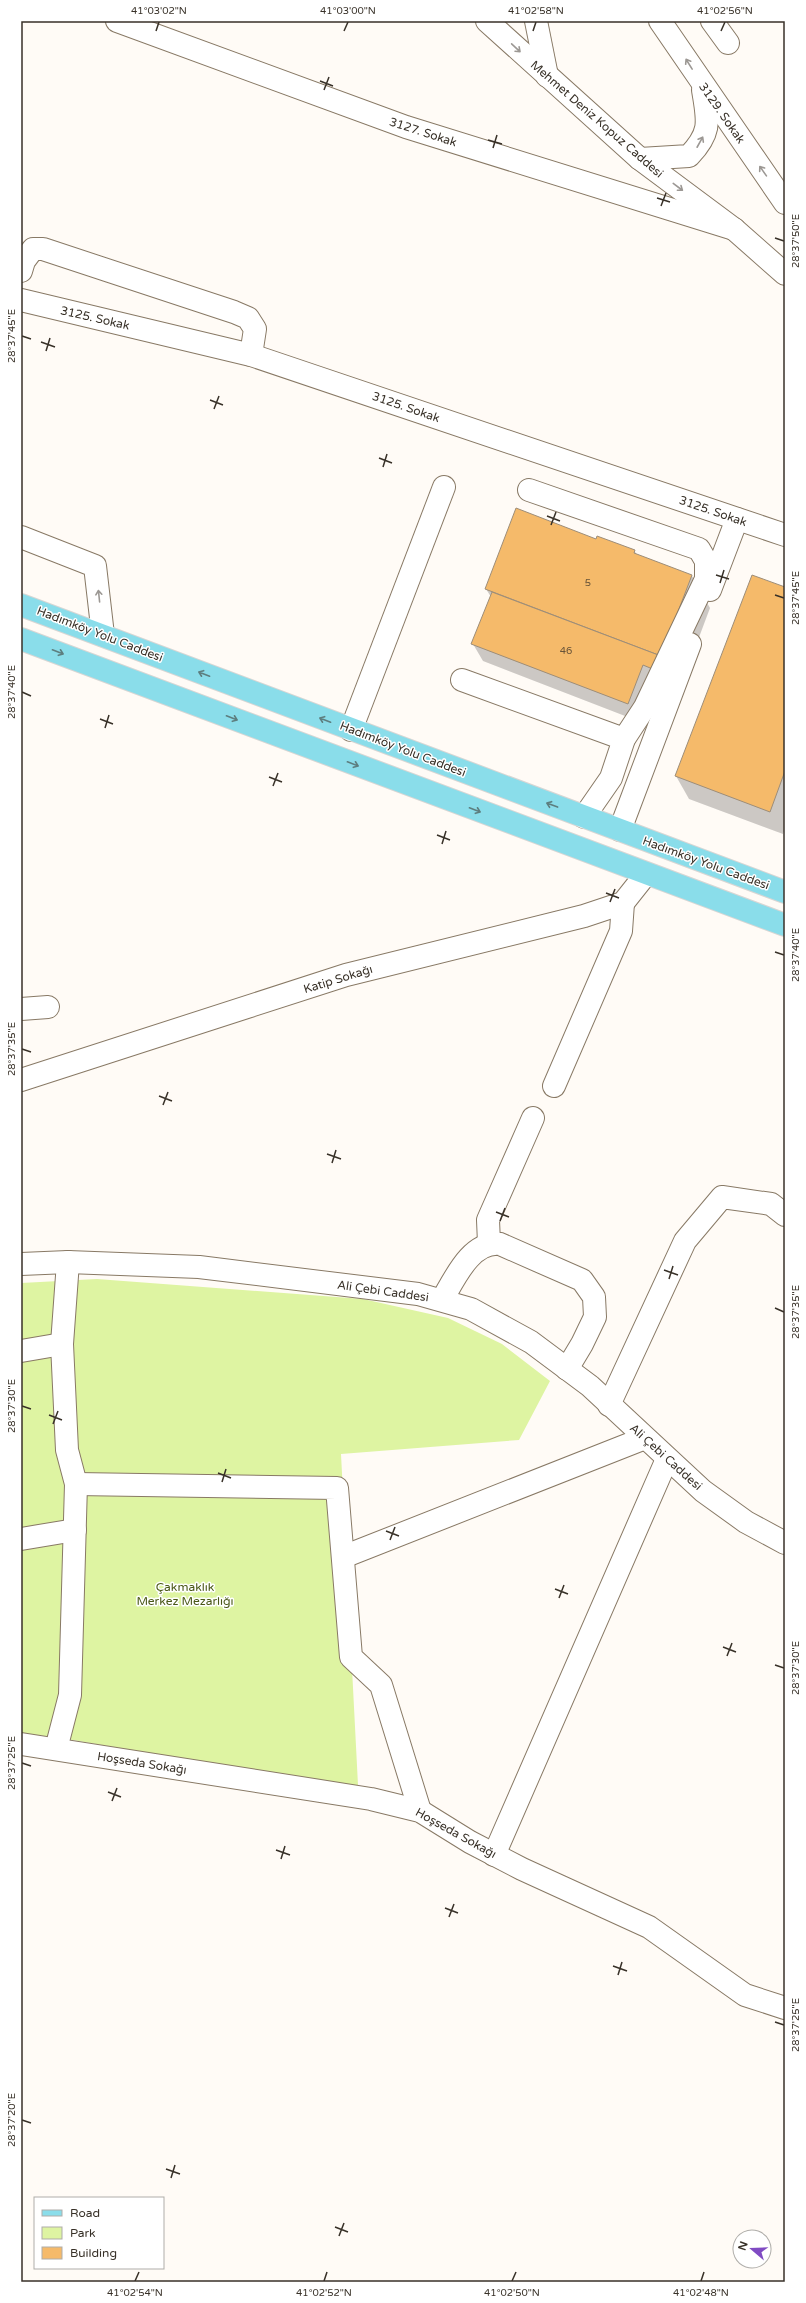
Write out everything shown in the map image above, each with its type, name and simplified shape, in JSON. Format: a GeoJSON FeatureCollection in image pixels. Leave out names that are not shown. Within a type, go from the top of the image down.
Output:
{"type":"FeatureCollection","features":[{"type":"Feature","properties":{"kind":"main road","name":"Hadımköy Yolu Caddesi"},"geometry":{"type":"LineString","coordinates":[[21,605],[785,892]]}},
{"type":"Feature","properties":{"kind":"main road"},"geometry":{"type":"LineString","coordinates":[[21,639],[785,925]]}},
{"type":"Feature","properties":{"kind":"street","name":"3127. Sokak"},"geometry":{"type":"LineString","coordinates":[[117,21],[406,127],[734,229]]}},
{"type":"Feature","properties":{"kind":"street","name":"Mehmet Deniz Kopuz Caddesi"},"geometry":{"type":"LineString","coordinates":[[487,21],[640,159],[734,229],[785,274]]}},
{"type":"Feature","properties":{"kind":"street"},"geometry":{"type":"LineString","coordinates":[[536,21],[547,76]]}},
{"type":"Feature","properties":{"kind":"street","name":"3129. Sokak"},"geometry":{"type":"LineString","coordinates":[[660,21],[785,203]]}},
{"type":"Feature","properties":{"kind":"street"},"geometry":{"type":"LineString","coordinates":[[712,21],[728,43]]}},
{"type":"Feature","properties":{"kind":"street"},"geometry":{"type":"LineString","coordinates":[[640,159],[689,156],[700,144],[708,123],[702,84]]}},
{"type":"Feature","properties":{"kind":"street"},"geometry":{"type":"LineString","coordinates":[[21,271],[24,261],[33,249],[43,249],[234,312],[248,318],[255,329],[251,355]]}},
{"type":"Feature","properties":{"kind":"street","name":"3125. Sokak"},"geometry":{"type":"LineString","coordinates":[[21,300],[251,355],[785,535]]}},
{"type":"Feature","properties":{"kind":"street"},"geometry":{"type":"LineString","coordinates":[[351,730],[444,487]]}},
{"type":"Feature","properties":{"kind":"street"},"geometry":{"type":"LineString","coordinates":[[529,490],[698,549],[706,560],[706,579],[645,707],[624,739],[610,778],[584,817]]}},
{"type":"Feature","properties":{"kind":"street"},"geometry":{"type":"LineString","coordinates":[[620,830],[737,519]]}},
{"type":"Feature","properties":{"kind":"street"},"geometry":{"type":"LineString","coordinates":[[21,537],[95,566],[103,635]]}},
{"type":"Feature","properties":{"kind":"street"},"geometry":{"type":"LineString","coordinates":[[462,680],[624,739]]}},
{"type":"Feature","properties":{"kind":"street"},"geometry":{"type":"LineString","coordinates":[[554,1086],[621,931],[623,903],[646,874]]}},
{"type":"Feature","properties":{"kind":"street","name":"Katip Sokağı"},"geometry":{"type":"LineString","coordinates":[[21,1080],[346,975],[584,916],[623,903]]}},
{"type":"Feature","properties":{"kind":"street"},"geometry":{"type":"LineString","coordinates":[[21,1009],[48,1007]]}},
{"type":"Feature","properties":{"kind":"street"},"geometry":{"type":"LineString","coordinates":[[490,1243],[488,1220],[533,1118]]}},
{"type":"Feature","properties":{"kind":"street"},"geometry":{"type":"LineString","coordinates":[[609,1405],[685,1241],[722,1197],[771,1204],[785,1215]]}},
{"type":"Feature","properties":{"kind":"street"},"geometry":{"type":"LineString","coordinates":[[442,1300],[458,1271],[478,1249],[490,1243],[500,1244],[582,1280],[594,1297],[595,1317],[567,1370]]}},
{"type":"Feature","properties":{"kind":"street"},"geometry":{"type":"LineString","coordinates":[[56,1749],[70,1695],[75,1530],[76,1484],[67,1450],[62,1344],[68,1262]]}},
{"type":"Feature","properties":{"kind":"street","name":"Ali Çebi Caddesi"},"geometry":{"type":"LineString","coordinates":[[21,1264],[68,1262],[199,1267],[418,1294],[471,1309],[524,1338],[567,1370],[609,1405],[703,1491],[746,1522],[785,1543]]}},
{"type":"Feature","properties":{"kind":"street"},"geometry":{"type":"LineString","coordinates":[[21,1351],[62,1344]]}},
{"type":"Feature","properties":{"kind":"street"},"geometry":{"type":"LineString","coordinates":[[343,1557],[645,1438]]}},
{"type":"Feature","properties":{"kind":"street"},"geometry":{"type":"LineString","coordinates":[[494,1855],[667,1459]]}},
{"type":"Feature","properties":{"kind":"street"},"geometry":{"type":"LineString","coordinates":[[76,1484],[337,1488],[351,1657],[381,1685],[420,1811]]}},
{"type":"Feature","properties":{"kind":"street"},"geometry":{"type":"LineString","coordinates":[[21,1539],[75,1530]]}},
{"type":"Feature","properties":{"kind":"street","name":"Hoşseda Sokağı"},"geometry":{"type":"LineString","coordinates":[[21,1744],[371,1799],[420,1811],[494,1855],[649,1927],[745,1995],[785,2008]]}},
{"type":"Feature","properties":{"kind":"green space","name":"Çakmaklık Merkez Mezarlığı"},"geometry":{"type":"Polygon","coordinates":[[[97,1279],[363,1299],[448,1318],[502,1344],[550,1381],[519,1440],[341,1454],[358,1785],[341,1786],[67,1739],[21,1733],[21,1283],[97,1279]]]}},
{"type":"Feature","properties":{"kind":"building"},"geometry":{"type":"Polygon","coordinates":[[[516,508],[596,539],[597,536],[635,550],[634,553],[692,575],[661,656],[485,589],[516,508]]]}},
{"type":"Feature","properties":{"kind":"building"},"geometry":{"type":"Polygon","coordinates":[[[752,575],[785,587],[785,771],[770,812],[675,776],[752,575]]]}},
{"type":"Feature","properties":{"kind":"building"},"geometry":{"type":"Polygon","coordinates":[[[492,592],[661,656],[655,670],[643,665],[628,704],[471,644],[492,592]]]}}]}
